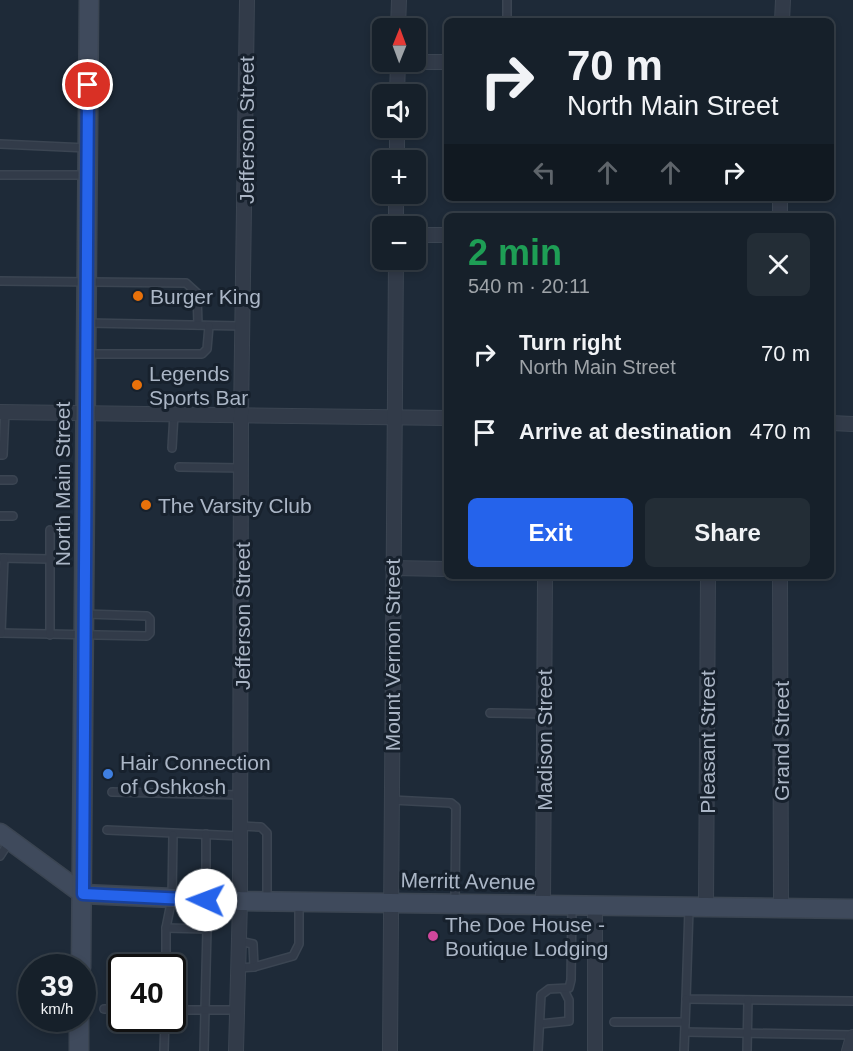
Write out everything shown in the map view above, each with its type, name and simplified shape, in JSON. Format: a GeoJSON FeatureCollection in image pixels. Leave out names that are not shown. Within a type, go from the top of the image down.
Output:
{"type":"FeatureCollection","features":[{"type":"Feature","properties":{"kind":"main road","name":"North Main Street"},"geometry":{"type":"LineString","coordinates":[[81,954],[89,0]]}},
{"type":"Feature","properties":{"kind":"main road"},"geometry":{"type":"LineString","coordinates":[[5,837],[83,894]]}},
{"type":"Feature","properties":{"kind":"main road","name":"Merritt Avenue"},"geometry":{"type":"LineString","coordinates":[[83,894],[240,901],[853,909]]}},
{"type":"Feature","properties":{"kind":"main road"},"geometry":{"type":"LineString","coordinates":[[79,1051],[80,1032]]}},
{"type":"Feature","properties":{"kind":"street","name":"Jefferson Street"},"geometry":{"type":"LineString","coordinates":[[236,1051],[240,901],[241,415],[247,0]]}},
{"type":"Feature","properties":{"kind":"street"},"geometry":{"type":"LineString","coordinates":[[398,18],[399,0]]}},
{"type":"Feature","properties":{"kind":"street"},"geometry":{"type":"LineString","coordinates":[[782,18],[783,0]]}},
{"type":"Feature","properties":{"kind":"street"},"geometry":{"type":"LineString","coordinates":[[426,62],[444,62]]}},
{"type":"Feature","properties":{"kind":"street"},"geometry":{"type":"LineString","coordinates":[[426,235],[444,235]]}},
{"type":"Feature","properties":{"kind":"street","name":"Mount Vernon Street"},"geometry":{"type":"LineString","coordinates":[[390,1051],[396,270]]}},
{"type":"Feature","properties":{"kind":"street"},"geometry":{"type":"LineString","coordinates":[[2,412],[444,418]]}},
{"type":"Feature","properties":{"kind":"street"},"geometry":{"type":"LineString","coordinates":[[834,423],[853,424]]}},
{"type":"Feature","properties":{"kind":"street"},"geometry":{"type":"LineString","coordinates":[[393,568],[444,569]]}},
{"type":"Feature","properties":{"kind":"street","name":"Madison Street"},"geometry":{"type":"LineString","coordinates":[[543,905],[545,579]]}},
{"type":"Feature","properties":{"kind":"street","name":"Pleasant Street"},"geometry":{"type":"LineString","coordinates":[[697,907],[708,579]]}},
{"type":"Feature","properties":{"kind":"street","name":"Grand Street"},"geometry":{"type":"LineString","coordinates":[[780,579],[781,907]]}},
{"type":"Feature","properties":{"kind":"street"},"geometry":{"type":"LineString","coordinates":[[595,906],[595,1051]]}},
{"type":"Feature","properties":{"kind":"street"},"geometry":{"type":"LineString","coordinates":[[849,1051],[853,1036]]}},
{"type":"Feature","properties":{"kind":"lane"},"geometry":{"type":"LineString","coordinates":[[507,0],[507,18]]}},
{"type":"Feature","properties":{"kind":"lane"},"geometry":{"type":"LineString","coordinates":[[0,144],[87,148]]}},
{"type":"Feature","properties":{"kind":"lane"},"geometry":{"type":"LineString","coordinates":[[0,175],[87,175]]}},
{"type":"Feature","properties":{"kind":"lane"},"geometry":{"type":"LineString","coordinates":[[0,281],[186,284],[197,293],[198,325]]}},
{"type":"Feature","properties":{"kind":"lane"},"geometry":{"type":"LineString","coordinates":[[86,323],[243,326]]}},
{"type":"Feature","properties":{"kind":"lane"},"geometry":{"type":"LineString","coordinates":[[86,354],[202,354],[207,349],[209,326]]}},
{"type":"Feature","properties":{"kind":"lane"},"geometry":{"type":"LineString","coordinates":[[0,455],[3,455],[2,412]]}},
{"type":"Feature","properties":{"kind":"lane"},"geometry":{"type":"LineString","coordinates":[[172,448],[174,414]]}},
{"type":"Feature","properties":{"kind":"lane"},"geometry":{"type":"LineString","coordinates":[[178,467],[242,468]]}},
{"type":"Feature","properties":{"kind":"lane"},"geometry":{"type":"LineString","coordinates":[[0,480],[13,480]]}},
{"type":"Feature","properties":{"kind":"lane"},"geometry":{"type":"LineString","coordinates":[[0,516],[13,516]]}},
{"type":"Feature","properties":{"kind":"lane"},"geometry":{"type":"LineString","coordinates":[[50,530],[50,634]]}},
{"type":"Feature","properties":{"kind":"lane"},"geometry":{"type":"LineString","coordinates":[[50,559],[2,558],[1,633],[147,636],[150,633],[150,620],[147,616],[84,614]]}},
{"type":"Feature","properties":{"kind":"lane"},"geometry":{"type":"LineString","coordinates":[[490,713],[544,714]]}},
{"type":"Feature","properties":{"kind":"lane"},"geometry":{"type":"LineString","coordinates":[[112,792],[241,795]]}},
{"type":"Feature","properties":{"kind":"lane"},"geometry":{"type":"LineString","coordinates":[[392,800],[451,803],[456,807],[455,904]]}},
{"type":"Feature","properties":{"kind":"lane"},"geometry":{"type":"LineString","coordinates":[[107,830],[165,831],[172,835],[240,831],[261,827],[267,833],[267,901]]}},
{"type":"Feature","properties":{"kind":"lane"},"geometry":{"type":"LineString","coordinates":[[206,834],[206,900]]}},
{"type":"Feature","properties":{"kind":"lane"},"geometry":{"type":"LineString","coordinates":[[166,954],[166,928],[172,898],[172,835]]}},
{"type":"Feature","properties":{"kind":"lane"},"geometry":{"type":"LineString","coordinates":[[0,856],[5,837]]}},
{"type":"Feature","properties":{"kind":"lane"},"geometry":{"type":"LineString","coordinates":[[238,968],[254,967],[286,959],[298,950],[299,902]]}},
{"type":"Feature","properties":{"kind":"lane"},"geometry":{"type":"LineString","coordinates":[[538,1051],[541,995],[544,990],[569,988],[571,980],[572,905]]}},
{"type":"Feature","properties":{"kind":"lane"},"geometry":{"type":"LineString","coordinates":[[684,1051],[686,999],[697,907]]}},
{"type":"Feature","properties":{"kind":"lane"},"geometry":{"type":"LineString","coordinates":[[166,928],[207,929],[204,1051]]}},
{"type":"Feature","properties":{"kind":"lane"},"geometry":{"type":"LineString","coordinates":[[239,941],[253,944],[254,967]]}},
{"type":"Feature","properties":{"kind":"lane"},"geometry":{"type":"LineString","coordinates":[[540,1024],[565,1023],[569,1020],[569,1000],[564,990]]}},
{"type":"Feature","properties":{"kind":"lane"},"geometry":{"type":"LineString","coordinates":[[686,999],[853,1001]]}},
{"type":"Feature","properties":{"kind":"lane"},"geometry":{"type":"LineString","coordinates":[[747,1051],[748,1000]]}},
{"type":"Feature","properties":{"kind":"lane"},"geometry":{"type":"LineString","coordinates":[[104,1009],[108,1009]]}},
{"type":"Feature","properties":{"kind":"lane"},"geometry":{"type":"LineString","coordinates":[[186,1010],[237,1010]]}},
{"type":"Feature","properties":{"kind":"lane"},"geometry":{"type":"LineString","coordinates":[[614,1022],[685,1022]]}},
{"type":"Feature","properties":{"kind":"lane"},"geometry":{"type":"LineString","coordinates":[[164,1051],[165,1032]]}},
{"type":"Feature","properties":{"kind":"lane"},"geometry":{"type":"LineString","coordinates":[[685,1032],[853,1036]]}},
{"type":"Feature","properties":{"kind":"place","name":"Burger King"},"geometry":{"type":"Point","coordinates":[138,296]}},
{"type":"Feature","properties":{"kind":"place","name":"Legends Sports Bar"},"geometry":{"type":"Point","coordinates":[137,385]}},
{"type":"Feature","properties":{"kind":"place","name":"The Varsity Club"},"geometry":{"type":"Point","coordinates":[146,505]}},
{"type":"Feature","properties":{"kind":"place","name":"Hair Connection of Oshkosh"},"geometry":{"type":"Point","coordinates":[108,774]}},
{"type":"Feature","properties":{"kind":"place","name":"The Doe House - Boutique Lodging"},"geometry":{"type":"Point","coordinates":[433,936]}},
{"type":"Feature","properties":{"kind":"route"},"geometry":{"type":"LineString","coordinates":[[88,85],[83,894],[206,900]]}}]}
